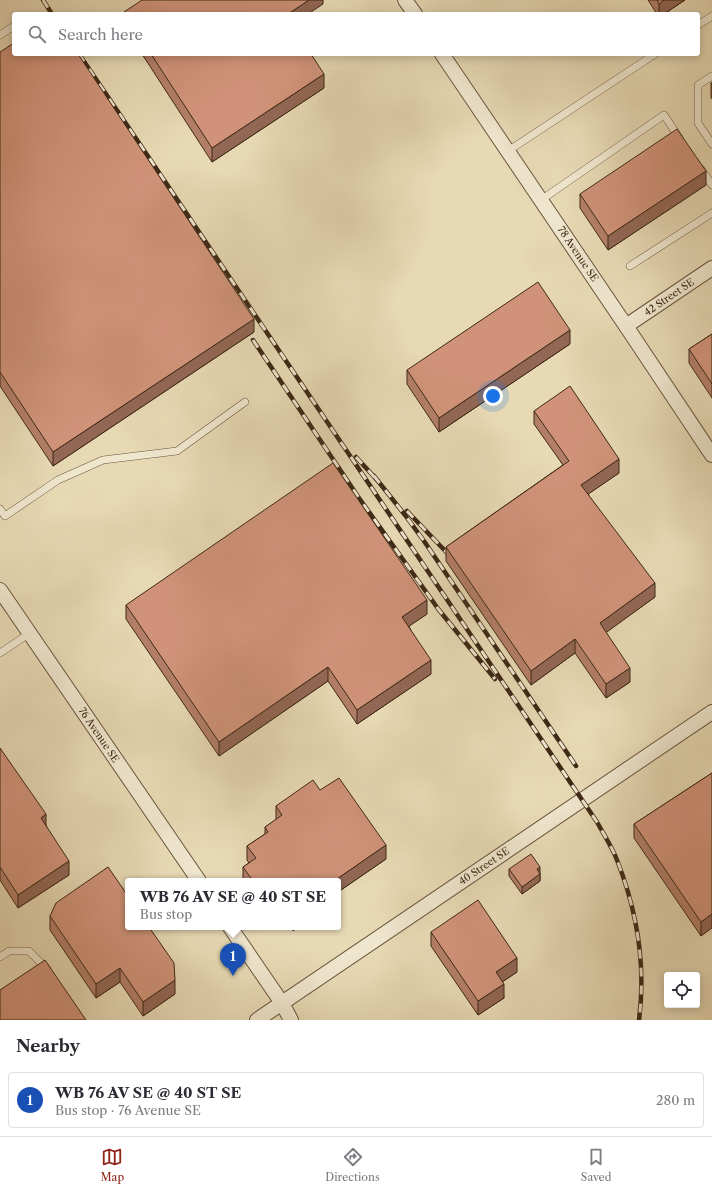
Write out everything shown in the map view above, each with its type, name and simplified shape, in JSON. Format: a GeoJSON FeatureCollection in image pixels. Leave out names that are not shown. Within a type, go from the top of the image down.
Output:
{"type":"FeatureCollection","features":[{"type":"Feature","properties":{"kind":"street"},"geometry":{"type":"LineString","coordinates":[[405,0],[414,12]]}},
{"type":"Feature","properties":{"kind":"street","name":"78 Avenue SE"},"geometry":{"type":"LineString","coordinates":[[443,56],[712,455]]}},
{"type":"Feature","properties":{"kind":"street","name":"42 Street SE"},"geometry":{"type":"LineString","coordinates":[[626,326],[712,268]]}},
{"type":"Feature","properties":{"kind":"street","name":"76 Avenue SE"},"geometry":{"type":"LineString","coordinates":[[0,590],[197,878]]}},
{"type":"Feature","properties":{"kind":"street","name":"40 Street SE"},"geometry":{"type":"LineString","coordinates":[[257,1020],[712,712]]}},
{"type":"Feature","properties":{"kind":"street"},"geometry":{"type":"LineString","coordinates":[[232,930],[282,1003],[291,1020]]}},
{"type":"Feature","properties":{"kind":"lane"},"geometry":{"type":"LineString","coordinates":[[700,24],[712,16]]}},
{"type":"Feature","properties":{"kind":"lane"},"geometry":{"type":"LineString","coordinates":[[0,35],[12,27]]}},
{"type":"Feature","properties":{"kind":"lane"},"geometry":{"type":"LineString","coordinates":[[508,151],[652,56]]}},
{"type":"Feature","properties":{"kind":"lane"},"geometry":{"type":"LineString","coordinates":[[712,76],[698,85],[698,123],[712,144]]}},
{"type":"Feature","properties":{"kind":"lane"},"geometry":{"type":"LineString","coordinates":[[541,200],[664,115],[686,147]]}},
{"type":"Feature","properties":{"kind":"lane"},"geometry":{"type":"LineString","coordinates":[[695,160],[712,185]]}},
{"type":"Feature","properties":{"kind":"lane"},"geometry":{"type":"LineString","coordinates":[[630,266],[712,213]]}},
{"type":"Feature","properties":{"kind":"lane"},"geometry":{"type":"LineString","coordinates":[[0,509],[5,516],[58,480],[103,460],[177,451],[246,402]]}},
{"type":"Feature","properties":{"kind":"lane"},"geometry":{"type":"LineString","coordinates":[[0,653],[30,633]]}},
{"type":"Feature","properties":{"kind":"lane"},"geometry":{"type":"LineString","coordinates":[[0,957],[9,951],[29,951],[49,970],[53,976]]}},
{"type":"Feature","properties":{"kind":"building"},"geometry":{"type":"Polygon","coordinates":[[[142,0],[309,0],[291,12],[124,12],[142,0]]]}},
{"type":"Feature","properties":{"kind":"building"},"geometry":{"type":"Polygon","coordinates":[[[657,0],[664,0],[659,4],[657,0]]]}},
{"type":"Feature","properties":{"kind":"building"},"geometry":{"type":"Polygon","coordinates":[[[12,44],[12,56],[79,56],[254,319],[53,452],[0,372],[0,52],[12,44]]]}},
{"type":"Feature","properties":{"kind":"building"},"geometry":{"type":"Polygon","coordinates":[[[152,56],[312,56],[324,74],[212,148],[152,56]]]}},
{"type":"Feature","properties":{"kind":"building"},"geometry":{"type":"Polygon","coordinates":[[[677,129],[706,171],[608,236],[580,194],[677,129]]]}},
{"type":"Feature","properties":{"kind":"building"},"geometry":{"type":"Polygon","coordinates":[[[538,282],[570,330],[439,418],[407,370],[538,282]]]}},
{"type":"Feature","properties":{"kind":"building"},"geometry":{"type":"Polygon","coordinates":[[[712,334],[712,384],[689,349],[712,334]]]}},
{"type":"Feature","properties":{"kind":"building"},"geometry":{"type":"Polygon","coordinates":[[[570,386],[619,459],[581,485],[655,583],[600,623],[630,668],[606,684],[575,639],[531,671],[446,547],[569,461],[534,411],[570,386]]]}},
{"type":"Feature","properties":{"kind":"building"},"geometry":{"type":"Polygon","coordinates":[[[333,463],[427,600],[402,617],[431,660],[357,710],[328,667],[219,742],[126,605],[333,463]]]}},
{"type":"Feature","properties":{"kind":"building"},"geometry":{"type":"Polygon","coordinates":[[[0,748],[46,814],[41,818],[69,861],[18,895],[0,867],[0,748]]]}},
{"type":"Feature","properties":{"kind":"building"},"geometry":{"type":"Polygon","coordinates":[[[712,773],[712,914],[701,922],[634,824],[712,773]]]}},
{"type":"Feature","properties":{"kind":"building"},"geometry":{"type":"Polygon","coordinates":[[[339,778],[386,845],[338,878],[251,878],[243,867],[256,858],[247,846],[268,832],[265,827],[282,815],[276,806],[313,780],[320,790],[339,778]]]}},
{"type":"Feature","properties":{"kind":"building"},"geometry":{"type":"Polygon","coordinates":[[[531,854],[540,867],[537,869],[540,874],[522,887],[509,869],[531,854]]]}},
{"type":"Feature","properties":{"kind":"building"},"geometry":{"type":"Polygon","coordinates":[[[108,867],[125,892],[125,930],[151,930],[174,963],[175,980],[143,1002],[120,968],[96,984],[50,916],[56,903],[108,867]]]}},
{"type":"Feature","properties":{"kind":"building"},"geometry":{"type":"Polygon","coordinates":[[[478,900],[517,958],[496,972],[504,984],[478,1001],[431,932],[478,900]]]}},
{"type":"Feature","properties":{"kind":"building"},"geometry":{"type":"Polygon","coordinates":[[[45,960],[86,1020],[0,1020],[0,990],[45,960]]]}},
{"type":"Feature","properties":{"kind":"railway"},"geometry":{"type":"LineString","coordinates":[[43,0],[51,12]]}},
{"type":"Feature","properties":{"kind":"railway"},"geometry":{"type":"LineString","coordinates":[[80,56],[597,822],[617,860],[635,919],[641,979],[639,1020]]}},
{"type":"Feature","properties":{"kind":"railway"},"geometry":{"type":"LineString","coordinates":[[253,340],[359,498],[439,610],[495,679]]}},
{"type":"Feature","properties":{"kind":"railway"},"geometry":{"type":"LineString","coordinates":[[356,457],[378,481]]}},
{"type":"Feature","properties":{"kind":"railway"},"geometry":{"type":"LineString","coordinates":[[374,476],[424,541],[576,766]]}},
{"type":"Feature","properties":{"kind":"railway"},"geometry":{"type":"LineString","coordinates":[[407,511],[451,557]]}},
{"type":"Feature","properties":{"kind":"place","name":"WB 76 AV SE @ 40 ST SE"},"geometry":{"type":"Point","coordinates":[233,976]}}]}
